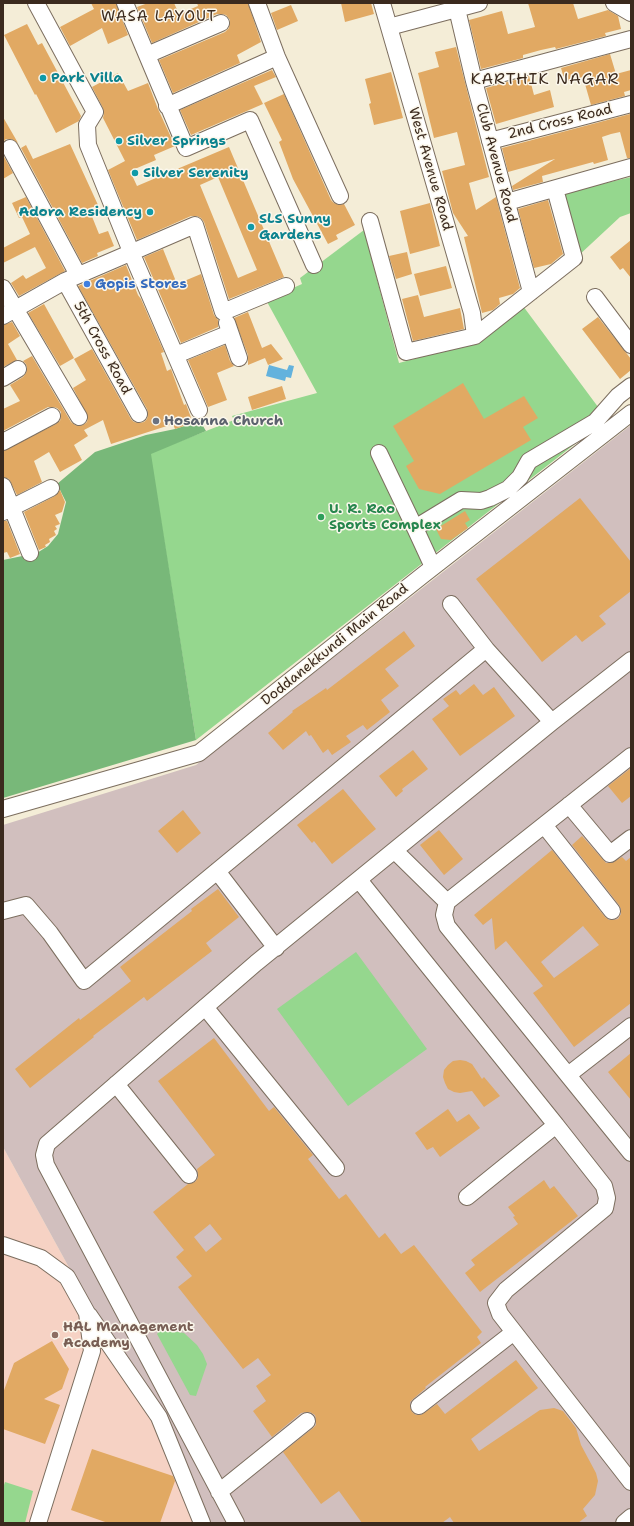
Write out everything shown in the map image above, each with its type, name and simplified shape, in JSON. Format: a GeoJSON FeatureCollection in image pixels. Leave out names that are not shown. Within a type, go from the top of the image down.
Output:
{"type":"FeatureCollection","features":[{"type":"Feature","properties":{"kind":"street"},"geometry":{"type":"LineString","coordinates":[[36,3],[95,112],[87,124],[88,145],[132,254],[199,410]]}},
{"type":"Feature","properties":{"kind":"street","name":"West Avenue Road"},"geometry":{"type":"LineString","coordinates":[[382,3],[472,313],[475,336]]}},
{"type":"Feature","properties":{"kind":"street"},"geometry":{"type":"LineString","coordinates":[[389,27],[479,3]]}},
{"type":"Feature","properties":{"kind":"street"},"geometry":{"type":"LineString","coordinates":[[614,3],[631,13]]}},
{"type":"Feature","properties":{"kind":"street"},"geometry":{"type":"LineString","coordinates":[[129,4],[147,56],[186,148],[250,120],[314,265]]}},
{"type":"Feature","properties":{"kind":"street"},"geometry":{"type":"LineString","coordinates":[[261,4],[277,57],[340,196]]}},
{"type":"Feature","properties":{"kind":"street","name":"Club Avenue Road"},"geometry":{"type":"LineString","coordinates":[[457,9],[474,81],[531,292]]}},
{"type":"Feature","properties":{"kind":"street"},"geometry":{"type":"LineString","coordinates":[[147,56],[220,23]]}},
{"type":"Feature","properties":{"kind":"street"},"geometry":{"type":"LineString","coordinates":[[474,81],[631,40]]}},
{"type":"Feature","properties":{"kind":"street"},"geometry":{"type":"LineString","coordinates":[[168,106],[277,57]]}},
{"type":"Feature","properties":{"kind":"street","name":"2nd Cross Road"},"geometry":{"type":"LineString","coordinates":[[490,140],[631,104]]}},
{"type":"Feature","properties":{"kind":"street","name":"5th Cross Road"},"geometry":{"type":"LineString","coordinates":[[10,148],[139,414]]}},
{"type":"Feature","properties":{"kind":"street"},"geometry":{"type":"LineString","coordinates":[[507,202],[631,167]]}},
{"type":"Feature","properties":{"kind":"street"},"geometry":{"type":"LineString","coordinates":[[370,221],[406,352],[475,336],[574,258],[555,188]]}},
{"type":"Feature","properties":{"kind":"street"},"geometry":{"type":"LineString","coordinates":[[9,313],[72,278],[132,254],[195,225],[239,358]]}},
{"type":"Feature","properties":{"kind":"street"},"geometry":{"type":"LineString","coordinates":[[223,312],[286,286]]}},
{"type":"Feature","properties":{"kind":"street"},"geometry":{"type":"LineString","coordinates":[[3,288],[9,313],[79,417]]}},
{"type":"Feature","properties":{"kind":"street"},"geometry":{"type":"LineString","coordinates":[[595,297],[631,345]]}},
{"type":"Feature","properties":{"kind":"street"},"geometry":{"type":"LineString","coordinates":[[176,355],[230,333]]}},
{"type":"Feature","properties":{"kind":"street"},"geometry":{"type":"LineString","coordinates":[[3,378],[18,369]]}},
{"type":"Feature","properties":{"kind":"street"},"geometry":{"type":"LineString","coordinates":[[415,528],[461,500],[481,501],[508,490],[520,477],[529,461],[596,422],[618,396],[631,386]]}},
{"type":"Feature","properties":{"kind":"street","name":"Doddanekkundi Main Road"},"geometry":{"type":"LineString","coordinates":[[3,809],[199,753],[433,567],[631,413]]}},
{"type":"Feature","properties":{"kind":"street"},"geometry":{"type":"LineString","coordinates":[[3,442],[52,416]]}},
{"type":"Feature","properties":{"kind":"street"},"geometry":{"type":"LineString","coordinates":[[379,452],[433,567]]}},
{"type":"Feature","properties":{"kind":"street"},"geometry":{"type":"LineString","coordinates":[[3,486],[7,510],[30,552]]}},
{"type":"Feature","properties":{"kind":"street"},"geometry":{"type":"LineString","coordinates":[[7,510],[51,488]]}},
{"type":"Feature","properties":{"kind":"street"},"geometry":{"type":"LineString","coordinates":[[451,604],[486,649],[552,722]]}},
{"type":"Feature","properties":{"kind":"street"},"geometry":{"type":"LineString","coordinates":[[3,911],[26,905],[50,932],[84,980],[486,649]]}},
{"type":"Feature","properties":{"kind":"street"},"geometry":{"type":"LineString","coordinates":[[236,1523],[46,1165],[44,1155],[47,1144],[205,1007],[276,948],[552,722],[631,660]]}},
{"type":"Feature","properties":{"kind":"street"},"geometry":{"type":"LineString","coordinates":[[631,756],[447,902],[444,914],[447,926],[631,1152]]}},
{"type":"Feature","properties":{"kind":"street"},"geometry":{"type":"LineString","coordinates":[[568,805],[610,854],[631,838]]}},
{"type":"Feature","properties":{"kind":"street"},"geometry":{"type":"LineString","coordinates":[[544,825],[612,911]]}},
{"type":"Feature","properties":{"kind":"street"},"geometry":{"type":"LineString","coordinates":[[395,851],[447,902]]}},
{"type":"Feature","properties":{"kind":"street"},"geometry":{"type":"LineString","coordinates":[[217,871],[276,948]]}},
{"type":"Feature","properties":{"kind":"street"},"geometry":{"type":"LineString","coordinates":[[359,880],[604,1186],[607,1198],[605,1208],[506,1290],[496,1304],[500,1314],[631,1482]]}},
{"type":"Feature","properties":{"kind":"street"},"geometry":{"type":"LineString","coordinates":[[205,1007],[336,1168]]}},
{"type":"Feature","properties":{"kind":"street"},"geometry":{"type":"LineString","coordinates":[[568,1075],[631,1026]]}},
{"type":"Feature","properties":{"kind":"street"},"geometry":{"type":"LineString","coordinates":[[116,1084],[189,1175]]}},
{"type":"Feature","properties":{"kind":"street"},"geometry":{"type":"LineString","coordinates":[[467,1197],[556,1125]]}},
{"type":"Feature","properties":{"kind":"street"},"geometry":{"type":"LineString","coordinates":[[3,1245],[41,1258],[67,1277],[87,1313],[159,1417],[202,1523]]}},
{"type":"Feature","properties":{"kind":"street"},"geometry":{"type":"LineString","coordinates":[[38,1523],[92,1351],[87,1313]]}},
{"type":"Feature","properties":{"kind":"street"},"geometry":{"type":"LineString","coordinates":[[419,1406],[514,1332]]}},
{"type":"Feature","properties":{"kind":"street"},"geometry":{"type":"LineString","coordinates":[[219,1492],[307,1421]]}},
{"type":"Feature","properties":{"kind":"street"},"geometry":{"type":"LineString","coordinates":[[624,1523],[631,1517]]}},
{"type":"Feature","properties":{"kind":"shaded area"},"geometry":{"type":"Polygon","coordinates":[[[631,425],[631,1523],[209,1523],[3,1147],[3,825],[196,765],[631,425]]]}},
{"type":"Feature","properties":{"kind":"shaded area","name":"HAL Management Academy"},"geometry":{"type":"Polygon","coordinates":[[[3,1147],[209,1523],[3,1523],[3,1147]]]}},
{"type":"Feature","properties":{"kind":"green space"},"geometry":{"type":"Polygon","coordinates":[[[631,177],[631,213],[620,217],[577,257],[560,194],[631,177]]]}},
{"type":"Feature","properties":{"kind":"green space","name":"U. R. Rao Sports Complex"},"geometry":{"type":"Polygon","coordinates":[[[364,230],[399,363],[484,340],[523,306],[607,419],[196,740],[150,453],[234,420],[232,416],[317,393],[266,300],[302,284],[300,278],[364,230]]]}},
{"type":"Feature","properties":{"kind":"green space"},"geometry":{"type":"Polygon","coordinates":[[[200,421],[206,431],[151,454],[196,740],[3,798],[3,560],[37,553],[48,546],[58,534],[66,502],[57,484],[95,452],[146,435],[175,429],[200,421]]]}},
{"type":"Feature","properties":{"kind":"green space"},"geometry":{"type":"Polygon","coordinates":[[[356,952],[427,1049],[348,1106],[277,1009],[356,952]]]}},
{"type":"Feature","properties":{"kind":"green space"},"geometry":{"type":"Polygon","coordinates":[[[161,1329],[184,1333],[197,1345],[203,1354],[207,1364],[196,1396],[190,1395],[157,1334],[161,1329]]]}},
{"type":"Feature","properties":{"kind":"green space"},"geometry":{"type":"Polygon","coordinates":[[[5,1482],[33,1491],[25,1523],[3,1523],[3,1488],[5,1482]]]}},
{"type":"Feature","properties":{"kind":"water"},"geometry":{"type":"Polygon","coordinates":[[[269,365],[287,370],[289,365],[294,366],[291,378],[286,377],[285,381],[266,376],[269,365]]]}},
{"type":"Feature","properties":{"kind":"building"},"geometry":{"type":"Polygon","coordinates":[[[91,3],[116,3],[128,35],[108,44],[102,28],[70,46],[60,27],[94,9],[91,3]]]}},
{"type":"Feature","properties":{"kind":"building"},"geometry":{"type":"Polygon","coordinates":[[[148,3],[174,3],[179,14],[198,6],[197,3],[248,3],[261,42],[237,55],[240,63],[173,93],[159,60],[225,32],[229,28],[230,20],[226,15],[217,14],[152,43],[137,7],[148,3]]]}},
{"type":"Feature","properties":{"kind":"building"},"geometry":{"type":"Polygon","coordinates":[[[341,3],[371,3],[374,14],[345,22],[341,3]]]}},
{"type":"Feature","properties":{"kind":"building"},"geometry":{"type":"Polygon","coordinates":[[[528,3],[573,3],[578,19],[608,10],[618,16],[621,29],[605,33],[606,36],[556,49],[555,47],[541,50],[523,55],[523,58],[481,69],[469,20],[502,11],[508,34],[535,27],[528,3]]]}},
{"type":"Feature","properties":{"kind":"building"},"geometry":{"type":"Polygon","coordinates":[[[291,5],[298,21],[277,30],[271,13],[291,5]]]}},
{"type":"Feature","properties":{"kind":"building"},"geometry":{"type":"Polygon","coordinates":[[[27,24],[38,45],[42,43],[81,116],[79,121],[56,133],[4,35],[27,24]]]}},
{"type":"Feature","properties":{"kind":"building"},"geometry":{"type":"Polygon","coordinates":[[[456,47],[489,177],[469,183],[476,210],[496,197],[520,288],[513,294],[499,298],[500,304],[493,310],[482,313],[464,237],[468,236],[453,213],[442,171],[465,165],[457,132],[434,138],[418,73],[439,67],[435,52],[456,47]]]}},
{"type":"Feature","properties":{"kind":"building"},"geometry":{"type":"Polygon","coordinates":[[[610,54],[616,74],[631,70],[631,90],[624,92],[625,96],[591,105],[583,77],[565,82],[561,68],[610,54]]]}},
{"type":"Feature","properties":{"kind":"building"},"geometry":{"type":"Polygon","coordinates":[[[272,70],[276,77],[254,86],[263,104],[191,135],[180,110],[272,70]]]}},
{"type":"Feature","properties":{"kind":"building"},"geometry":{"type":"Polygon","coordinates":[[[391,72],[403,118],[374,125],[369,104],[371,103],[365,79],[391,72]]]}},
{"type":"Feature","properties":{"kind":"building"},"geometry":{"type":"Polygon","coordinates":[[[118,73],[128,91],[148,83],[175,146],[154,155],[156,160],[130,171],[137,186],[229,147],[284,277],[229,299],[204,222],[197,216],[191,216],[137,240],[108,170],[125,161],[103,118],[103,108],[92,87],[118,73]],[[218,177],[200,185],[238,278],[257,270],[218,177]]]}},
{"type":"Feature","properties":{"kind":"building"},"geometry":{"type":"Polygon","coordinates":[[[529,76],[534,95],[550,90],[554,107],[496,124],[486,88],[529,76]]]}},
{"type":"Feature","properties":{"kind":"building"},"geometry":{"type":"Polygon","coordinates":[[[284,94],[331,200],[339,205],[344,204],[355,225],[336,235],[338,239],[328,244],[293,179],[279,142],[282,140],[264,103],[284,94]]]}},
{"type":"Feature","properties":{"kind":"building"},"geometry":{"type":"Polygon","coordinates":[[[630,114],[631,158],[627,158],[620,132],[611,134],[602,137],[608,160],[594,164],[593,162],[542,176],[543,182],[513,190],[512,186],[555,159],[508,172],[502,148],[630,114]]]}},
{"type":"Feature","properties":{"kind":"building"},"geometry":{"type":"Polygon","coordinates":[[[3,117],[18,143],[11,139],[6,139],[3,142],[3,117]]]}},
{"type":"Feature","properties":{"kind":"building"},"geometry":{"type":"Polygon","coordinates":[[[70,144],[98,205],[89,209],[99,234],[108,231],[114,246],[97,253],[98,256],[82,263],[21,148],[26,145],[33,159],[70,144]]]}},
{"type":"Feature","properties":{"kind":"building"},"geometry":{"type":"Polygon","coordinates":[[[3,155],[13,173],[3,179],[3,155]]]}},
{"type":"Feature","properties":{"kind":"building"},"geometry":{"type":"Polygon","coordinates":[[[26,197],[65,271],[19,296],[11,283],[23,275],[26,279],[46,268],[35,247],[3,263],[3,248],[30,234],[22,217],[19,218],[12,203],[26,197]]]}},
{"type":"Feature","properties":{"kind":"building"},"geometry":{"type":"Polygon","coordinates":[[[548,200],[563,254],[551,264],[534,268],[518,209],[548,200]]]}},
{"type":"Feature","properties":{"kind":"building"},"geometry":{"type":"Polygon","coordinates":[[[430,203],[440,246],[410,254],[400,211],[430,203]]]}},
{"type":"Feature","properties":{"kind":"building"},"geometry":{"type":"Polygon","coordinates":[[[631,240],[631,278],[623,268],[620,270],[610,257],[631,240]]]}},
{"type":"Feature","properties":{"kind":"building"},"geometry":{"type":"Polygon","coordinates":[[[163,249],[177,284],[201,274],[214,315],[218,320],[218,327],[181,343],[144,257],[163,249]]]}},
{"type":"Feature","properties":{"kind":"building"},"geometry":{"type":"Polygon","coordinates":[[[407,252],[412,274],[396,279],[389,256],[407,252]]]}},
{"type":"Feature","properties":{"kind":"building"},"geometry":{"type":"Polygon","coordinates":[[[126,265],[164,352],[161,353],[167,371],[171,369],[184,405],[186,404],[193,423],[175,429],[173,424],[111,444],[103,420],[84,430],[88,436],[74,445],[82,460],[60,472],[49,452],[34,461],[42,482],[17,495],[9,479],[3,477],[3,451],[56,424],[60,421],[61,417],[61,412],[57,408],[48,407],[3,431],[3,409],[20,401],[10,385],[23,377],[26,373],[26,364],[23,361],[32,356],[71,422],[79,426],[87,422],[88,417],[73,388],[86,380],[74,359],[92,349],[131,419],[134,422],[139,423],[144,422],[147,419],[147,409],[78,286],[126,265]]]}},
{"type":"Feature","properties":{"kind":"building"},"geometry":{"type":"Polygon","coordinates":[[[446,266],[452,288],[420,296],[414,274],[446,266]]]}},
{"type":"Feature","properties":{"kind":"building"},"geometry":{"type":"Polygon","coordinates":[[[418,295],[424,317],[460,308],[464,329],[413,341],[402,299],[418,295]]]}},
{"type":"Feature","properties":{"kind":"building"},"geometry":{"type":"Polygon","coordinates":[[[44,304],[74,358],[60,366],[28,313],[44,304]]]}},
{"type":"Feature","properties":{"kind":"building"},"geometry":{"type":"Polygon","coordinates":[[[248,312],[262,348],[271,344],[283,359],[268,365],[265,358],[248,365],[248,355],[234,318],[248,312]]]}},
{"type":"Feature","properties":{"kind":"building"},"geometry":{"type":"Polygon","coordinates":[[[598,317],[631,359],[631,370],[620,379],[582,329],[598,317]]]}},
{"type":"Feature","properties":{"kind":"building"},"geometry":{"type":"Polygon","coordinates":[[[12,322],[20,336],[8,344],[17,360],[3,367],[3,325],[12,322]]]}},
{"type":"Feature","properties":{"kind":"building"},"geometry":{"type":"Polygon","coordinates":[[[225,345],[230,361],[234,366],[217,373],[227,400],[208,407],[188,360],[225,345]]]}},
{"type":"Feature","properties":{"kind":"building"},"geometry":{"type":"Polygon","coordinates":[[[463,383],[484,419],[524,396],[538,418],[523,427],[531,440],[440,494],[419,489],[406,466],[414,461],[393,426],[463,383]]]}},
{"type":"Feature","properties":{"kind":"building"},"geometry":{"type":"Polygon","coordinates":[[[282,386],[286,399],[252,410],[248,397],[282,386]]]}},
{"type":"Feature","properties":{"kind":"building"},"geometry":{"type":"Polygon","coordinates":[[[60,490],[65,502],[62,512],[55,515],[60,524],[55,526],[57,529],[54,531],[56,535],[49,539],[50,542],[45,545],[46,547],[39,550],[24,512],[55,496],[60,490]]]}},
{"type":"Feature","properties":{"kind":"building"},"geometry":{"type":"Polygon","coordinates":[[[580,498],[631,562],[631,591],[599,616],[606,624],[582,642],[576,635],[542,662],[476,579],[580,498]]]}},
{"type":"Feature","properties":{"kind":"building"},"geometry":{"type":"Polygon","coordinates":[[[465,511],[470,520],[465,523],[468,528],[451,540],[441,539],[436,529],[465,511]]]}},
{"type":"Feature","properties":{"kind":"building"},"geometry":{"type":"Polygon","coordinates":[[[3,521],[7,521],[20,554],[10,558],[7,552],[3,553],[3,521]]]}},
{"type":"Feature","properties":{"kind":"building"},"geometry":{"type":"Polygon","coordinates":[[[404,631],[415,646],[385,669],[399,686],[381,700],[390,712],[367,730],[363,725],[346,736],[351,742],[332,755],[328,749],[323,753],[311,735],[309,736],[306,731],[283,750],[268,733],[293,712],[292,711],[326,688],[327,690],[404,631]]]}},
{"type":"Feature","properties":{"kind":"building"},"geometry":{"type":"Polygon","coordinates":[[[474,684],[483,695],[494,687],[515,716],[460,756],[432,719],[449,706],[443,699],[456,690],[460,695],[474,684]]]}},
{"type":"Feature","properties":{"kind":"building"},"geometry":{"type":"Polygon","coordinates":[[[413,750],[428,769],[402,789],[403,791],[396,797],[379,776],[413,750]]]}},
{"type":"Feature","properties":{"kind":"building"},"geometry":{"type":"Polygon","coordinates":[[[631,768],[631,796],[622,803],[608,786],[631,768]]]}},
{"type":"Feature","properties":{"kind":"building"},"geometry":{"type":"Polygon","coordinates":[[[343,789],[376,829],[332,864],[314,841],[312,843],[297,825],[343,789]]]}},
{"type":"Feature","properties":{"kind":"building"},"geometry":{"type":"Polygon","coordinates":[[[183,810],[201,833],[177,853],[158,831],[183,810]]]}},
{"type":"Feature","properties":{"kind":"building"},"geometry":{"type":"Polygon","coordinates":[[[439,830],[463,859],[444,875],[420,845],[439,830]]]}},
{"type":"Feature","properties":{"kind":"building"},"geometry":{"type":"Polygon","coordinates":[[[582,836],[606,863],[612,863],[622,857],[626,861],[631,857],[631,1003],[574,1047],[533,993],[543,986],[506,941],[495,950],[492,918],[483,925],[474,915],[552,850],[605,917],[609,920],[618,919],[621,914],[619,905],[572,845],[582,836]],[[583,926],[541,962],[554,978],[599,945],[583,926]]]}},
{"type":"Feature","properties":{"kind":"building"},"geometry":{"type":"Polygon","coordinates":[[[218,889],[239,917],[206,943],[212,951],[147,1001],[144,997],[93,1036],[94,1037],[30,1088],[15,1069],[79,1018],[80,1020],[131,981],[120,967],[218,889]]]}},
{"type":"Feature","properties":{"kind":"building"},"geometry":{"type":"Polygon","coordinates":[[[214,1038],[269,1111],[274,1107],[313,1155],[308,1159],[339,1199],[346,1194],[379,1238],[385,1233],[401,1254],[414,1245],[482,1332],[477,1337],[481,1343],[425,1387],[426,1388],[410,1402],[412,1412],[416,1415],[421,1415],[437,1404],[445,1414],[516,1360],[538,1388],[471,1439],[479,1451],[540,1410],[554,1408],[563,1411],[576,1428],[581,1445],[596,1473],[598,1481],[595,1495],[583,1509],[587,1516],[578,1523],[454,1523],[450,1517],[442,1523],[362,1523],[339,1491],[321,1504],[283,1452],[316,1425],[315,1415],[310,1412],[301,1413],[272,1437],[253,1411],[266,1401],[256,1386],[271,1375],[258,1358],[243,1369],[178,1287],[192,1276],[176,1257],[184,1250],[153,1212],[188,1184],[195,1182],[198,1178],[197,1169],[215,1155],[158,1081],[214,1038]],[[210,1224],[194,1237],[206,1252],[222,1239],[210,1224]]]}},
{"type":"Feature","properties":{"kind":"building"},"geometry":{"type":"Polygon","coordinates":[[[631,1053],[631,1100],[608,1072],[631,1053]]]}},
{"type":"Feature","properties":{"kind":"building"},"geometry":{"type":"Polygon","coordinates":[[[460,1060],[472,1064],[482,1079],[484,1077],[500,1096],[484,1107],[472,1091],[460,1093],[448,1089],[443,1077],[444,1070],[453,1061],[460,1060]]]}},
{"type":"Feature","properties":{"kind":"building"},"geometry":{"type":"Polygon","coordinates":[[[448,1109],[457,1122],[469,1114],[480,1128],[440,1157],[433,1147],[427,1150],[415,1133],[448,1109]]]}},
{"type":"Feature","properties":{"kind":"building"},"geometry":{"type":"Polygon","coordinates":[[[544,1180],[550,1189],[554,1186],[578,1216],[480,1292],[465,1273],[475,1265],[471,1260],[518,1224],[513,1217],[515,1216],[508,1207],[544,1180]]]}},
{"type":"Feature","properties":{"kind":"building"},"geometry":{"type":"Polygon","coordinates":[[[52,1341],[69,1369],[62,1389],[44,1399],[60,1405],[45,1444],[3,1429],[3,1393],[14,1363],[52,1341]]]}},
{"type":"Feature","properties":{"kind":"building"},"geometry":{"type":"Polygon","coordinates":[[[92,1449],[173,1476],[175,1481],[160,1523],[108,1523],[71,1510],[92,1449]]]}},
{"type":"Feature","properties":{"kind":"place","name":"Park Villa"},"geometry":{"type":"Point","coordinates":[43,78]}},
{"type":"Feature","properties":{"kind":"place","name":"Silver Springs"},"geometry":{"type":"Point","coordinates":[119,141]}},
{"type":"Feature","properties":{"kind":"place","name":"Silver Serenity"},"geometry":{"type":"Point","coordinates":[135,173]}},
{"type":"Feature","properties":{"kind":"place","name":"Adora Residency"},"geometry":{"type":"Point","coordinates":[150,212]}},
{"type":"Feature","properties":{"kind":"place","name":"SLS Sunny Gardens"},"geometry":{"type":"Point","coordinates":[251,227]}},
{"type":"Feature","properties":{"kind":"place","name":"Gopis Stores"},"geometry":{"type":"Point","coordinates":[87,284]}},
{"type":"Feature","properties":{"kind":"place","name":"Hosanna Church"},"geometry":{"type":"Point","coordinates":[156,421]}},
{"type":"Feature","properties":{"kind":"place","name":"U. R. Rao Sports Complex"},"geometry":{"type":"Point","coordinates":[321,517]}},
{"type":"Feature","properties":{"kind":"place","name":"HAL Management Academy"},"geometry":{"type":"Point","coordinates":[55,1335]}},
{"type":"Feature","properties":{"kind":"district","name":"WASA LAYOUT"},"geometry":{"type":"Point","coordinates":[159,17]}},
{"type":"Feature","properties":{"kind":"district","name":"KARTHIK NAGAR"},"geometry":{"type":"Point","coordinates":[545,80]}}]}
